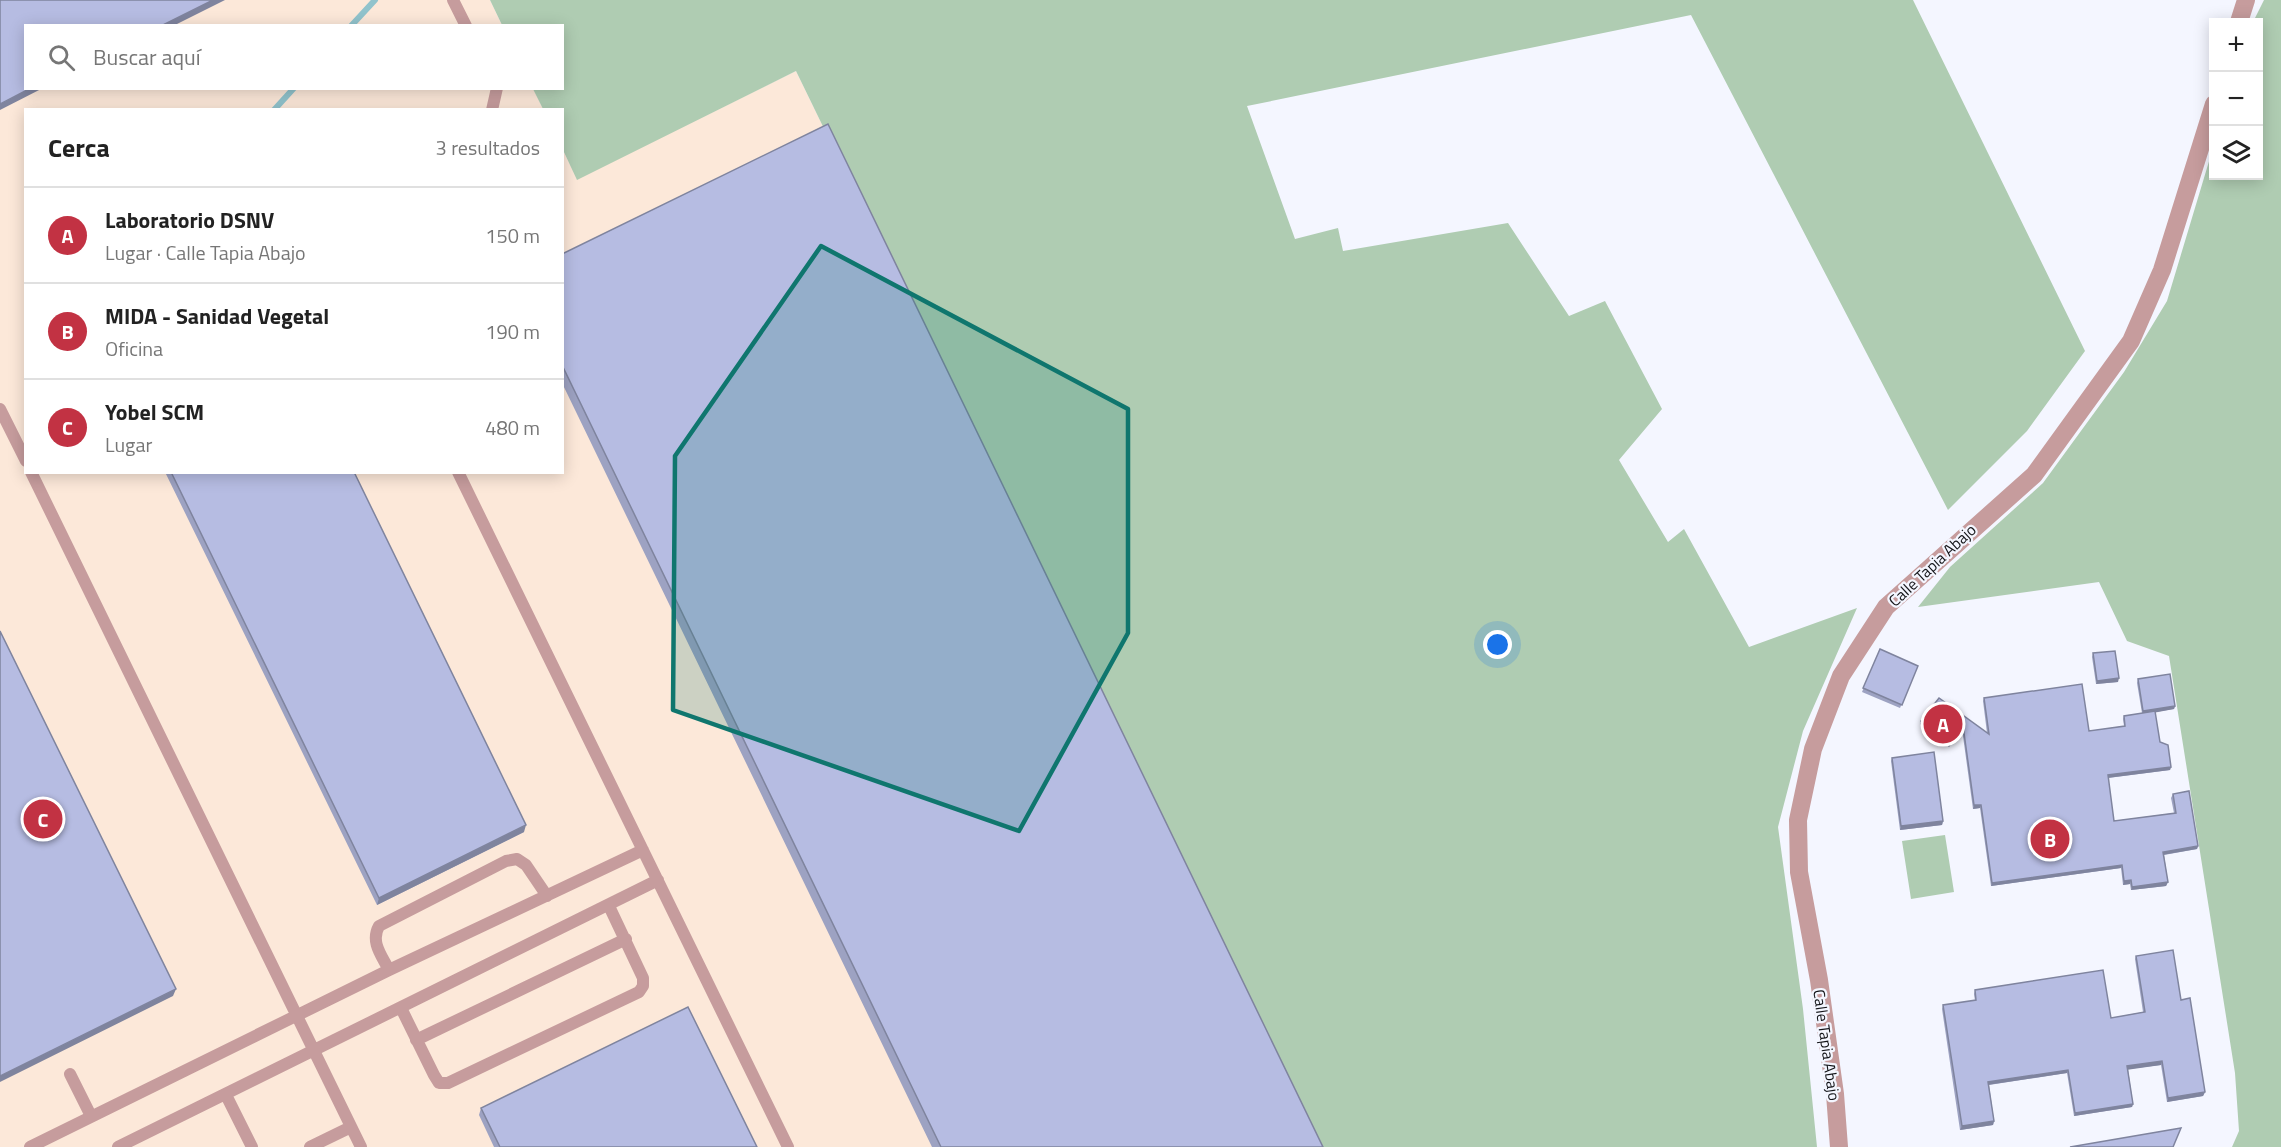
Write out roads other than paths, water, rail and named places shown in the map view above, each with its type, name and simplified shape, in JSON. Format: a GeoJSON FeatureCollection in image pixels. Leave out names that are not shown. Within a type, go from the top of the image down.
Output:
{"type":"FeatureCollection","features":[{"type":"Feature","properties":{"kind":"street"},"geometry":{"type":"LineString","coordinates":[[2240,18],[2246,0]]}},
{"type":"Feature","properties":{"kind":"street","name":"Calle Tapia Abajo"},"geometry":{"type":"LineString","coordinates":[[1839,1147],[1835,1094],[1819,980],[1798,872],[1798,820],[1813,749],[1841,676],[1886,607],[1996,506],[2034,475],[2131,341],[2162,270],[2209,120]]}},
{"type":"Feature","properties":{"kind":"lane"},"geometry":{"type":"LineString","coordinates":[[453,0],[465,24]]}},
{"type":"Feature","properties":{"kind":"lane"},"geometry":{"type":"LineString","coordinates":[[492,108],[497,90]]}},
{"type":"Feature","properties":{"kind":"lane"},"geometry":{"type":"LineString","coordinates":[[0,409],[24,457]]}},
{"type":"Feature","properties":{"kind":"lane"},"geometry":{"type":"LineString","coordinates":[[32,474],[298,1014],[361,1147]]}},
{"type":"Feature","properties":{"kind":"lane"},"geometry":{"type":"LineString","coordinates":[[459,474],[788,1147]]}},
{"type":"Feature","properties":{"kind":"lane"},"geometry":{"type":"LineString","coordinates":[[30,1147],[298,1014],[643,850]]}},
{"type":"Feature","properties":{"kind":"lane"},"geometry":{"type":"LineString","coordinates":[[389,970],[374,941],[374,934],[379,926],[506,861],[517,859],[526,865],[547,896]]}},
{"type":"Feature","properties":{"kind":"lane"},"geometry":{"type":"LineString","coordinates":[[118,1147],[315,1052],[658,880]]}},
{"type":"Feature","properties":{"kind":"lane"},"geometry":{"type":"LineString","coordinates":[[401,1008],[439,1083],[448,1083],[639,992],[643,986],[643,978],[609,906]]}},
{"type":"Feature","properties":{"kind":"lane"},"geometry":{"type":"LineString","coordinates":[[416,1040],[626,939]]}},
{"type":"Feature","properties":{"kind":"lane"},"geometry":{"type":"LineString","coordinates":[[70,1074],[91,1116]]}},
{"type":"Feature","properties":{"kind":"lane"},"geometry":{"type":"LineString","coordinates":[[226,1095],[252,1147]]}},
{"type":"Feature","properties":{"kind":"lane"},"geometry":{"type":"LineString","coordinates":[[310,1147],[351,1127]]}},
{"type":"Feature","properties":{"kind":"waterway"},"geometry":{"type":"LineString","coordinates":[[353,24],[375,0]]}},
{"type":"Feature","properties":{"kind":"waterway"},"geometry":{"type":"LineString","coordinates":[[276,108],[292,90]]}},
{"type":"Feature","properties":{"kind":"place","name":"Laboratorio DSNV"},"geometry":{"type":"Point","coordinates":[1943,724]}},
{"type":"Feature","properties":{"kind":"place","name":"Yobel SCM"},"geometry":{"type":"Point","coordinates":[43,819]}},
{"type":"Feature","properties":{"kind":"place","name":"MIDA - Sanidad Vegetal"},"geometry":{"type":"Point","coordinates":[2050,839]}}]}
